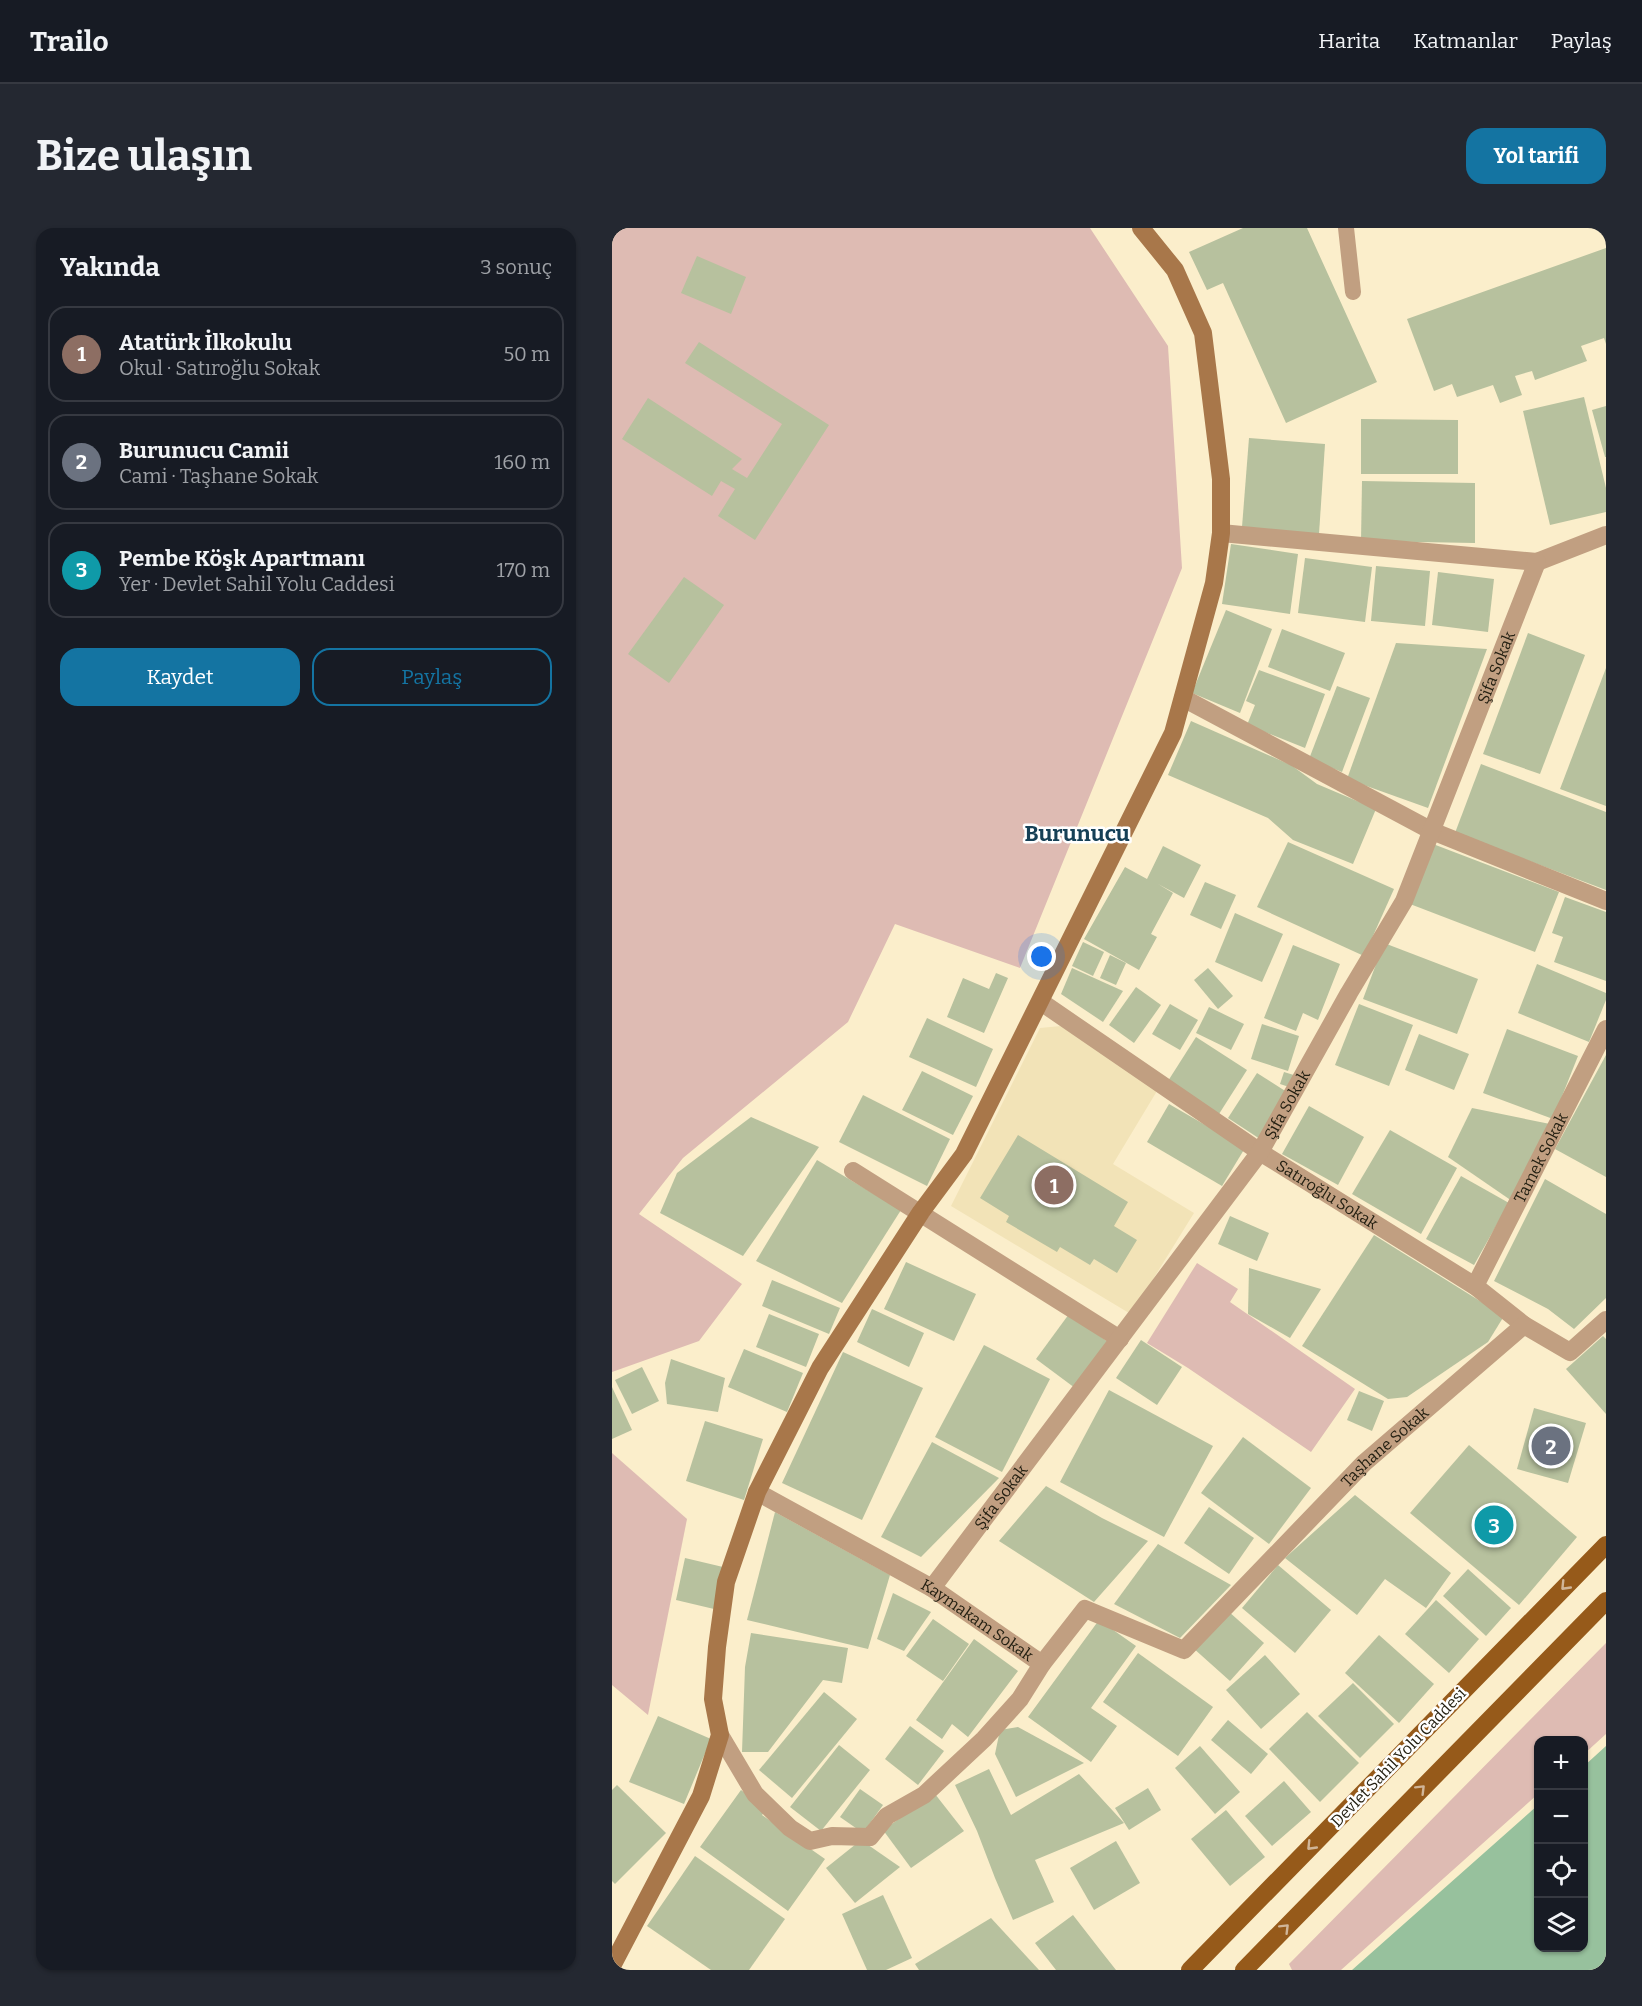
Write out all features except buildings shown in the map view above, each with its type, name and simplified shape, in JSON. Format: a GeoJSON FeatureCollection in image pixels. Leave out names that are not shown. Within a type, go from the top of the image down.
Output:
{"type":"FeatureCollection","features":[{"type":"Feature","properties":{"kind":"main road","name":"Devlet Sahil Yolu Caddesi"},"geometry":{"type":"LineString","coordinates":[[1190,1970],[1606,1545]]}},
{"type":"Feature","properties":{"kind":"main road"},"geometry":{"type":"LineString","coordinates":[[1244,1970],[1606,1601]]}},
{"type":"Feature","properties":{"kind":"street"},"geometry":{"type":"LineString","coordinates":[[1042,1664],[1020,1699],[984,1739],[924,1795],[886,1816],[870,1836],[832,1836],[810,1841],[790,1828],[755,1794],[720,1735],[713,1700],[717,1647],[726,1582],[757,1492],[820,1368],[921,1212],[964,1154],[1173,733],[1214,583],[1221,533],[1221,479],[1203,333],[1175,270],[1141,228]]}},
{"type":"Feature","properties":{"kind":"street"},"geometry":{"type":"LineString","coordinates":[[1221,533],[1536,562],[1606,535]]}},
{"type":"Feature","properties":{"kind":"street","name":"Şifa Sokak"},"geometry":{"type":"LineString","coordinates":[[932,1588],[1260,1152],[1349,993],[1404,901],[1536,562]]}},
{"type":"Feature","properties":{"kind":"street"},"geometry":{"type":"LineString","coordinates":[[1182,698],[1432,831],[1606,901]]}},
{"type":"Feature","properties":{"kind":"street","name":"Satıroğlu Sokak"},"geometry":{"type":"LineString","coordinates":[[1041,1002],[1260,1152],[1475,1286],[1524,1325]]}},
{"type":"Feature","properties":{"kind":"street","name":"Tamek Sokak"},"geometry":{"type":"LineString","coordinates":[[1475,1286],[1606,1029]]}},
{"type":"Feature","properties":{"kind":"street"},"geometry":{"type":"LineString","coordinates":[[853,1171],[1120,1339]]}},
{"type":"Feature","properties":{"kind":"street"},"geometry":{"type":"LineString","coordinates":[[1524,1325],[1570,1352],[1606,1320]]}},
{"type":"Feature","properties":{"kind":"street","name":"Taşhane Sokak"},"geometry":{"type":"LineString","coordinates":[[1184,1650],[1364,1463],[1524,1325]]}},
{"type":"Feature","properties":{"kind":"street","name":"Kaymakam Sokak"},"geometry":{"type":"LineString","coordinates":[[757,1492],[932,1588],[1042,1664],[1085,1609],[1184,1650]]}},
{"type":"Feature","properties":{"kind":"street"},"geometry":{"type":"LineString","coordinates":[[612,1966],[701,1796],[720,1735]]}},
{"type":"Feature","properties":{"kind":"lane"},"geometry":{"type":"LineString","coordinates":[[1346,228],[1353,292]]}},
{"type":"Feature","properties":{"kind":"shaded area"},"geometry":{"type":"Polygon","coordinates":[[[612,228],[1090,228],[1168,346],[1182,568],[1020,968],[895,924],[848,1022],[683,1158],[639,1214],[742,1284],[699,1341],[612,1372],[612,228]]]}},
{"type":"Feature","properties":{"kind":"shaded area"},"geometry":{"type":"Polygon","coordinates":[[[1061,1026],[1157,1091],[1113,1164],[1194,1213],[1147,1289],[1129,1313],[951,1206],[1040,1028],[1061,1026]]]}},
{"type":"Feature","properties":{"kind":"shaded area"},"geometry":{"type":"Polygon","coordinates":[[[1197,1263],[1238,1289],[1230,1302],[1355,1389],[1311,1452],[1188,1368],[1147,1343],[1197,1263]]]}},
{"type":"Feature","properties":{"kind":"shaded area"},"geometry":{"type":"Polygon","coordinates":[[[612,1453],[687,1519],[648,1715],[612,1685],[612,1453]]]}},
{"type":"Feature","properties":{"kind":"shaded area"},"geometry":{"type":"Polygon","coordinates":[[[1606,1643],[1606,1734],[1588,1750],[1588,1736],[1534,1736],[1534,1798],[1341,1970],[1292,1970],[1289,1964],[1606,1643]]]}},
{"type":"Feature","properties":{"kind":"shaded area"},"geometry":{"type":"Polygon","coordinates":[[[1606,1746],[1606,1970],[1352,1970],[1534,1809],[1534,1952],[1588,1952],[1588,1762],[1606,1746]]]}},
{"type":"Feature","properties":{"kind":"place","name":"Atatürk İlkokulu"},"geometry":{"type":"Point","coordinates":[1054,1185]}},
{"type":"Feature","properties":{"kind":"place","name":"Burunucu Camii"},"geometry":{"type":"Point","coordinates":[1551,1446]}},
{"type":"Feature","properties":{"kind":"place","name":"Pembe Köşk Apartmanı"},"geometry":{"type":"Point","coordinates":[1494,1525]}},
{"type":"Feature","properties":{"kind":"district","name":"Burunucu"},"geometry":{"type":"Point","coordinates":[1077,833]}}]}
